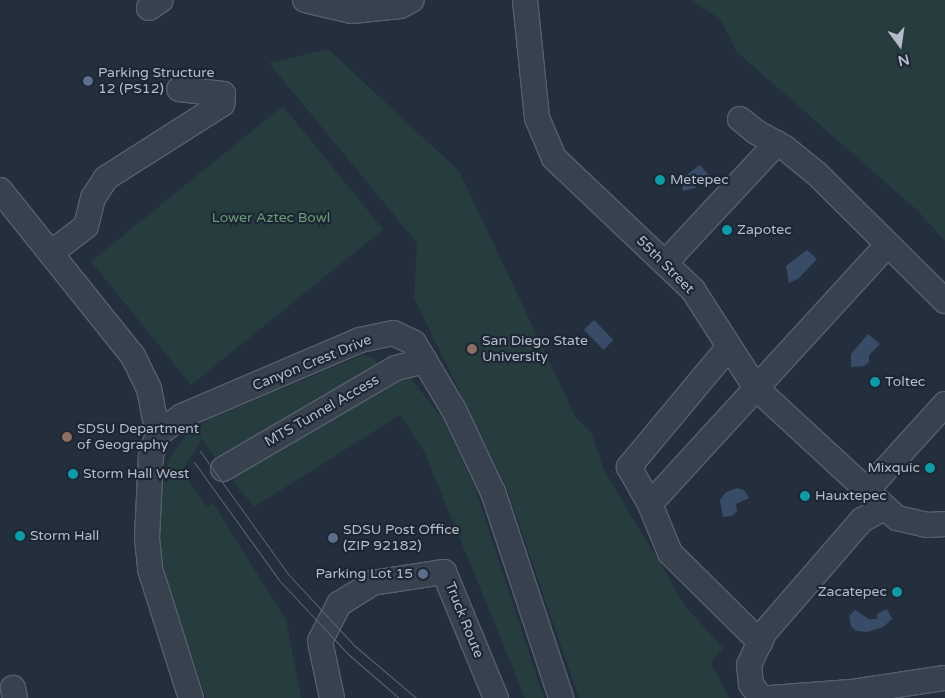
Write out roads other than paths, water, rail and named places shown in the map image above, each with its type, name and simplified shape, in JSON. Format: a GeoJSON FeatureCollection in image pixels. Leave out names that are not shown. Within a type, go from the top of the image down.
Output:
{"type":"FeatureCollection","features":[{"type":"Feature","properties":{"kind":"street"},"geometry":{"type":"LineString","coordinates":[[305,0],[352,11],[400,6],[412,0]]}},
{"type":"Feature","properties":{"kind":"street","name":"55th Street"},"geometry":{"type":"LineString","coordinates":[[525,0],[537,118],[547,146],[554,158],[693,290],[728,348],[756,388],[891,512]]}},
{"type":"Feature","properties":{"kind":"street"},"geometry":{"type":"LineString","coordinates":[[51,252],[86,226],[93,198],[106,178],[222,104],[223,94],[179,89]]}},
{"type":"Feature","properties":{"kind":"street"},"geometry":{"type":"LineString","coordinates":[[740,118],[777,143],[817,174],[945,301]]}},
{"type":"Feature","properties":{"kind":"street"},"geometry":{"type":"LineString","coordinates":[[665,263],[777,143]]}},
{"type":"Feature","properties":{"kind":"street"},"geometry":{"type":"LineString","coordinates":[[0,190],[133,356],[150,394],[158,434],[152,456],[147,538],[150,570],[191,698]]}},
{"type":"Feature","properties":{"kind":"street"},"geometry":{"type":"LineString","coordinates":[[650,504],[888,245]]}},
{"type":"Feature","properties":{"kind":"street","name":"Canyon Crest Drive"},"geometry":{"type":"LineString","coordinates":[[158,434],[182,416],[360,340],[393,333],[414,343],[454,410],[493,492],[561,698]]}},
{"type":"Feature","properties":{"kind":"street"},"geometry":{"type":"LineString","coordinates":[[728,348],[629,467],[650,504],[670,553],[760,642]]}},
{"type":"Feature","properties":{"kind":"street","name":"MTS Tunnel Access"},"geometry":{"type":"LineString","coordinates":[[223,469],[396,368],[424,361]]}},
{"type":"Feature","properties":{"kind":"street"},"geometry":{"type":"LineString","coordinates":[[867,490],[945,404]]}},
{"type":"Feature","properties":{"kind":"street"},"geometry":{"type":"LineString","coordinates":[[761,698],[751,684],[749,665],[760,642],[862,520],[891,512],[927,525],[945,524]]}},
{"type":"Feature","properties":{"kind":"street","name":"Truck Route"},"geometry":{"type":"LineString","coordinates":[[332,698],[320,641],[339,604],[372,583],[444,572],[496,698]]}},
{"type":"Feature","properties":{"kind":"street"},"geometry":{"type":"LineString","coordinates":[[771,698],[851,692],[945,678]]}},
{"type":"Feature","properties":{"kind":"water"},"geometry":{"type":"Polygon","coordinates":[[[700,165],[708,174],[695,188],[683,191],[681,179],[700,165]]]}},
{"type":"Feature","properties":{"kind":"water"},"geometry":{"type":"Polygon","coordinates":[[[807,250],[817,259],[799,278],[789,283],[786,266],[807,250]]]}},
{"type":"Feature","properties":{"kind":"water"},"geometry":{"type":"Polygon","coordinates":[[[594,320],[613,340],[603,350],[584,330],[594,320]]]}},
{"type":"Feature","properties":{"kind":"water"},"geometry":{"type":"Polygon","coordinates":[[[868,334],[880,344],[869,355],[869,362],[864,366],[851,367],[851,354],[868,334]]]}},
{"type":"Feature","properties":{"kind":"water"},"geometry":{"type":"Polygon","coordinates":[[[737,488],[744,490],[749,498],[736,504],[737,511],[732,516],[723,517],[720,500],[726,492],[737,488]]]}},
{"type":"Feature","properties":{"kind":"water"},"geometry":{"type":"Polygon","coordinates":[[[887,609],[892,619],[883,627],[867,632],[856,631],[851,626],[849,616],[855,610],[869,619],[877,619],[877,614],[887,609]]]}},
{"type":"Feature","properties":{"kind":"tram line"},"geometry":{"type":"LineString","coordinates":[[200,451],[288,574],[355,646],[416,698]]}},
{"type":"Feature","properties":{"kind":"tram line"},"geometry":{"type":"LineString","coordinates":[[194,462],[279,580],[348,654],[399,698]]}},
{"type":"Feature","properties":{"kind":"place","name":"Parking Structure 12 (PS12)"},"geometry":{"type":"Point","coordinates":[88,81]}},
{"type":"Feature","properties":{"kind":"place","name":"Metepec"},"geometry":{"type":"Point","coordinates":[660,180]}},
{"type":"Feature","properties":{"kind":"place","name":"Zapotec"},"geometry":{"type":"Point","coordinates":[727,230]}},
{"type":"Feature","properties":{"kind":"place","name":"San Diego State University"},"geometry":{"type":"Point","coordinates":[472,349]}},
{"type":"Feature","properties":{"kind":"place","name":"Toltec"},"geometry":{"type":"Point","coordinates":[875,382]}},
{"type":"Feature","properties":{"kind":"place","name":"SDSU Department of Geography"},"geometry":{"type":"Point","coordinates":[67,437]}},
{"type":"Feature","properties":{"kind":"place","name":"Mixquic"},"geometry":{"type":"Point","coordinates":[930,468]}},
{"type":"Feature","properties":{"kind":"place","name":"Storm Hall West"},"geometry":{"type":"Point","coordinates":[73,474]}},
{"type":"Feature","properties":{"kind":"place","name":"Hauxtepec"},"geometry":{"type":"Point","coordinates":[805,496]}},
{"type":"Feature","properties":{"kind":"place","name":"Storm Hall"},"geometry":{"type":"Point","coordinates":[20,536]}},
{"type":"Feature","properties":{"kind":"place","name":"SDSU Post Office (ZIP 92182)"},"geometry":{"type":"Point","coordinates":[333,538]}},
{"type":"Feature","properties":{"kind":"place","name":"Parking Lot 15"},"geometry":{"type":"Point","coordinates":[423,574]}},
{"type":"Feature","properties":{"kind":"place","name":"Zacatepec"},"geometry":{"type":"Point","coordinates":[897,592]}},
{"type":"Feature","properties":{"kind":"park label","name":"Lower Aztec Bowl"},"geometry":{"type":"Point","coordinates":[271,218]}}]}
